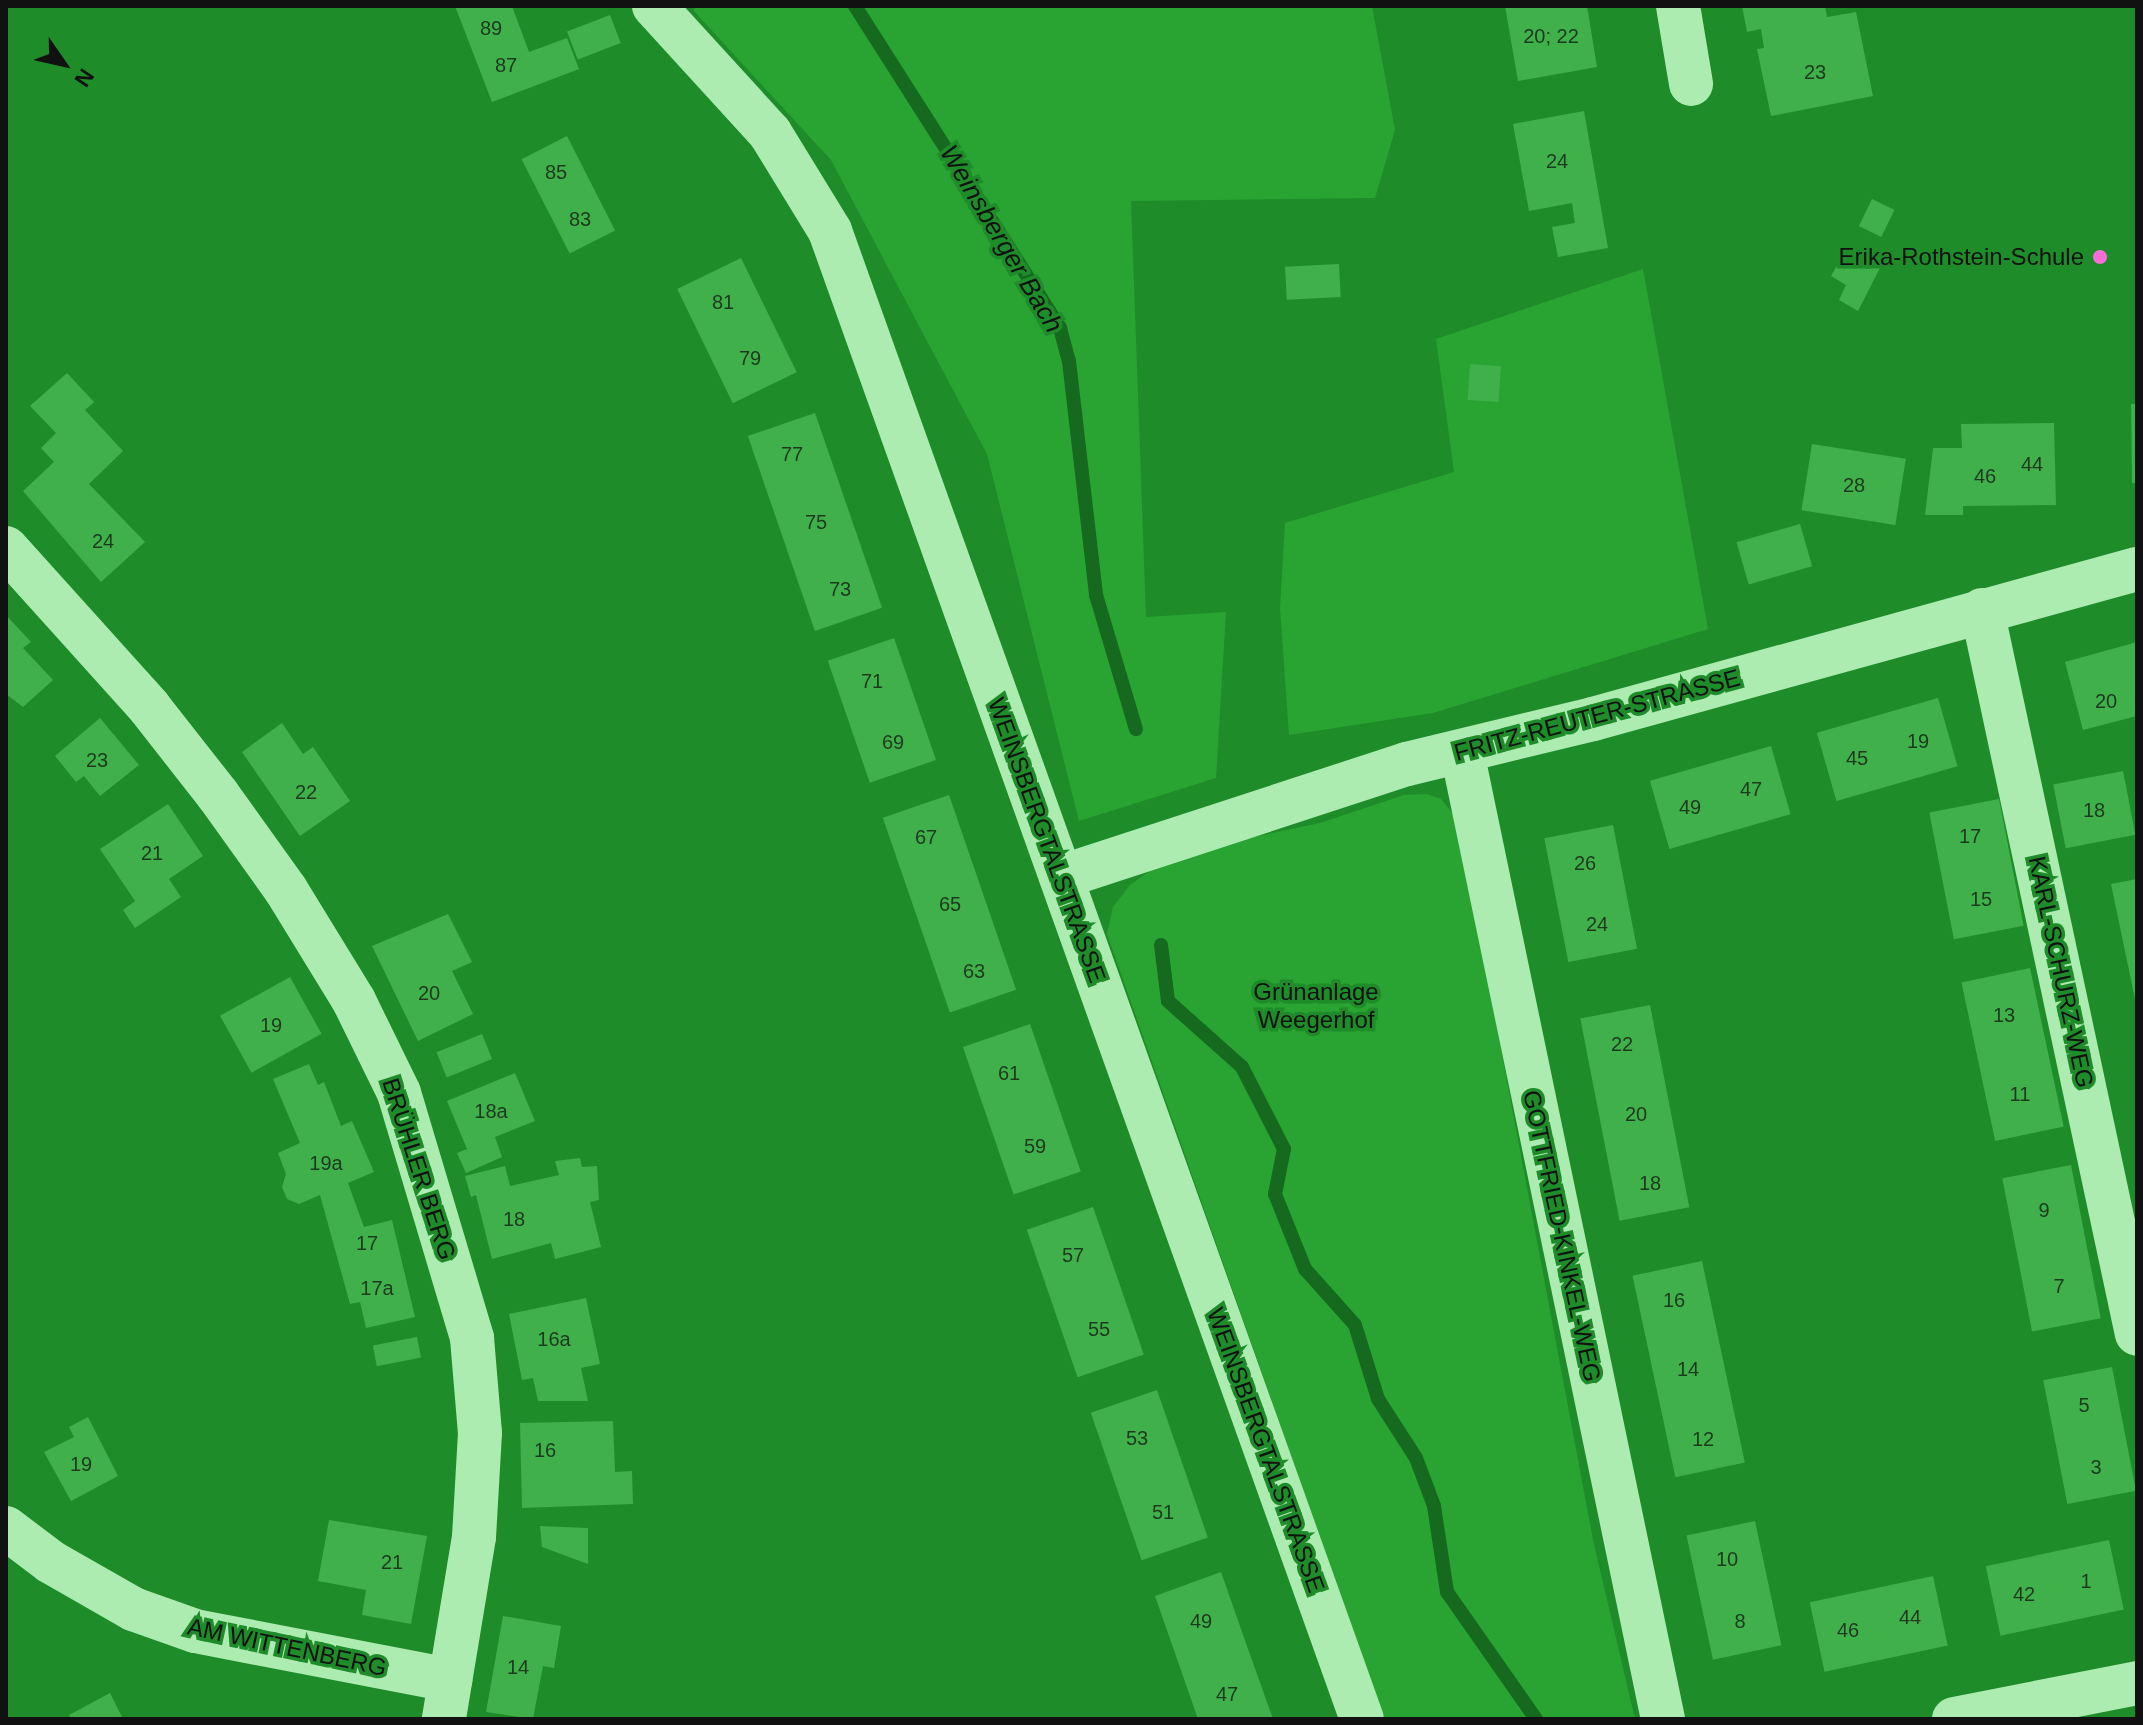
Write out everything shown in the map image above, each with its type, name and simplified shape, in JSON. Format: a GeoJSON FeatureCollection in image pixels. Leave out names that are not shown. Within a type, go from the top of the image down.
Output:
{"type":"FeatureCollection","features":[{"type":"Feature","properties":{"kind":"street","name":"WEINSBERGTALSTRASSE"},"geometry":{"type":"LineString","coordinates":[[654,6],[770,133],[830,231],[1362,1719]]}},
{"type":"Feature","properties":{"kind":"street"},"geometry":{"type":"LineString","coordinates":[[1678,6],[1691,84]]}},
{"type":"Feature","properties":{"kind":"street","name":"BRÜHLER BERG"},"geometry":{"type":"LineString","coordinates":[[6,548],[149,707],[226,807],[354,1001],[399,1093],[473,1353],[480,1433],[474,1537],[447,1699]]}},
{"type":"Feature","properties":{"kind":"street","name":"FRITZ-REUTER-STRASSE"},"geometry":{"type":"LineString","coordinates":[[1061,877],[1323,789],[2137,569]]}},
{"type":"Feature","properties":{"kind":"street","name":"KARL-SCHURZ-WEG"},"geometry":{"type":"LineString","coordinates":[[1982,610],[2137,1334]]}},
{"type":"Feature","properties":{"kind":"street","name":"GOTTFRIED-KINKEL-WEG"},"geometry":{"type":"LineString","coordinates":[[1462,752],[1663,1719]]}},
{"type":"Feature","properties":{"kind":"street","name":"AM WITTENBERG"},"geometry":{"type":"LineString","coordinates":[[6,1528],[51,1562],[133,1609],[195,1631],[447,1699]]}},
{"type":"Feature","properties":{"kind":"street"},"geometry":{"type":"LineString","coordinates":[[1954,1719],[2137,1683]]}},
{"type":"Feature","properties":{"kind":"green space"},"geometry":{"type":"Polygon","coordinates":[[[697,6],[1372,6],[1395,130],[1375,198],[1131,201],[1146,617],[1226,612],[1216,778],[1079,821],[987,454],[831,160],[693,10],[697,6]]]}},
{"type":"Feature","properties":{"kind":"green space"},"geometry":{"type":"Polygon","coordinates":[[[1643,269],[1708,629],[1433,713],[1289,735],[1280,608],[1285,523],[1454,472],[1436,339],[1643,269]]]}},
{"type":"Feature","properties":{"kind":"green space","name":"Grünanlage Weegerhof"},"geometry":{"type":"Polygon","coordinates":[[[1427,794],[1441,799],[1458,820],[1593,1540],[1635,1719],[1384,1719],[1107,934],[1113,907],[1130,885],[1174,854],[1320,823],[1404,795],[1427,794]]]}},
{"type":"Feature","properties":{"kind":"building"},"geometry":{"type":"Polygon","coordinates":[[[455,6],[512,6],[529,52],[567,38],[579,69],[492,102],[455,6]]]}},
{"type":"Feature","properties":{"kind":"building"},"geometry":{"type":"Polygon","coordinates":[[[1505,6],[1587,6],[1597,67],[1518,81],[1505,6]]]}},
{"type":"Feature","properties":{"kind":"building"},"geometry":{"type":"Polygon","coordinates":[[[1742,6],[1825,6],[1827,17],[1856,12],[1873,96],[1771,116],[1757,49],[1764,48],[1761,29],[1747,32],[1742,6]]]}},
{"type":"Feature","properties":{"kind":"building"},"geometry":{"type":"Polygon","coordinates":[[[610,15],[621,43],[578,59],[567,31],[610,15]]]}},
{"type":"Feature","properties":{"kind":"building"},"geometry":{"type":"Polygon","coordinates":[[[1584,111],[1608,248],[1558,257],[1552,227],[1575,223],[1572,203],[1529,211],[1513,124],[1584,111]]]}},
{"type":"Feature","properties":{"kind":"building"},"geometry":{"type":"Polygon","coordinates":[[[567,136],[615,230],[570,254],[522,159],[567,136]]]}},
{"type":"Feature","properties":{"kind":"building"},"geometry":{"type":"Polygon","coordinates":[[[1872,199],[1894,210],[1881,237],[1859,226],[1872,199]]]}},
{"type":"Feature","properties":{"kind":"building"},"geometry":{"type":"Polygon","coordinates":[[[1848,246],[1882,264],[1858,311],[1839,300],[1846,285],[1831,276],[1848,246]]]}},
{"type":"Feature","properties":{"kind":"building"},"geometry":{"type":"Polygon","coordinates":[[[741,258],[797,372],[733,403],[677,289],[741,258]]]}},
{"type":"Feature","properties":{"kind":"building"},"geometry":{"type":"Polygon","coordinates":[[[1339,264],[1341,297],[1287,300],[1285,267],[1339,264]]]}},
{"type":"Feature","properties":{"kind":"building"},"geometry":{"type":"Polygon","coordinates":[[[1470,364],[1501,366],[1498,402],[1467,400],[1470,364]]]}},
{"type":"Feature","properties":{"kind":"building"},"geometry":{"type":"Polygon","coordinates":[[[67,373],[94,402],[85,410],[123,451],[89,484],[145,542],[101,582],[23,491],[54,462],[41,448],[56,433],[30,406],[67,373]]]}},
{"type":"Feature","properties":{"kind":"building"},"geometry":{"type":"Polygon","coordinates":[[[2131,404],[2137,404],[2137,483],[2132,483],[2131,404]]]}},
{"type":"Feature","properties":{"kind":"building"},"geometry":{"type":"Polygon","coordinates":[[[815,413],[882,608],[815,631],[748,436],[815,413]]]}},
{"type":"Feature","properties":{"kind":"building"},"geometry":{"type":"Polygon","coordinates":[[[2054,423],[2056,505],[1963,506],[1963,515],[1925,515],[1933,448],[1962,448],[1961,424],[2054,423]]]}},
{"type":"Feature","properties":{"kind":"building"},"geometry":{"type":"Polygon","coordinates":[[[1812,444],[1906,459],[1895,525],[1802,510],[1812,444]]]}},
{"type":"Feature","properties":{"kind":"building"},"geometry":{"type":"Polygon","coordinates":[[[1800,524],[1812,566],[1749,584],[1737,542],[1800,524]]]}},
{"type":"Feature","properties":{"kind":"building"},"geometry":{"type":"Polygon","coordinates":[[[6,615],[31,642],[23,648],[53,680],[23,707],[6,694],[6,615]]]}},
{"type":"Feature","properties":{"kind":"building"},"geometry":{"type":"Polygon","coordinates":[[[894,638],[936,760],[870,783],[828,661],[894,638]]]}},
{"type":"Feature","properties":{"kind":"building"},"geometry":{"type":"Polygon","coordinates":[[[2137,642],[2137,716],[2083,730],[2065,662],[2137,642]]]}},
{"type":"Feature","properties":{"kind":"building"},"geometry":{"type":"Polygon","coordinates":[[[1938,698],[1958,766],[1836,801],[1817,733],[1938,698]]]}},
{"type":"Feature","properties":{"kind":"building"},"geometry":{"type":"Polygon","coordinates":[[[100,718],[139,765],[100,796],[84,776],[76,782],[55,756],[100,718]]]}},
{"type":"Feature","properties":{"kind":"building"},"geometry":{"type":"Polygon","coordinates":[[[282,723],[303,754],[313,747],[350,801],[300,836],[242,752],[282,723]]]}},
{"type":"Feature","properties":{"kind":"building"},"geometry":{"type":"Polygon","coordinates":[[[1771,746],[1791,814],[1669,849],[1650,781],[1771,746]]]}},
{"type":"Feature","properties":{"kind":"building"},"geometry":{"type":"Polygon","coordinates":[[[2123,771],[2135,835],[2066,848],[2053,785],[2123,771]]]}},
{"type":"Feature","properties":{"kind":"building"},"geometry":{"type":"Polygon","coordinates":[[[949,795],[1016,990],[950,1013],[883,818],[949,795]]]}},
{"type":"Feature","properties":{"kind":"building"},"geometry":{"type":"Polygon","coordinates":[[[1999,799],[2024,926],[1954,939],[1929,813],[1999,799]]]}},
{"type":"Feature","properties":{"kind":"building"},"geometry":{"type":"Polygon","coordinates":[[[168,804],[203,856],[169,879],[181,897],[135,928],[123,910],[135,901],[100,849],[168,804]]]}},
{"type":"Feature","properties":{"kind":"building"},"geometry":{"type":"Polygon","coordinates":[[[1613,825],[1637,949],[1568,962],[1544,838],[1613,825]]]}},
{"type":"Feature","properties":{"kind":"building"},"geometry":{"type":"Polygon","coordinates":[[[2137,879],[2137,1004],[2136,1004],[2111,884],[2137,879]]]}},
{"type":"Feature","properties":{"kind":"building"},"geometry":{"type":"Polygon","coordinates":[[[448,914],[472,962],[452,971],[473,1014],[418,1041],[372,946],[448,914]]]}},
{"type":"Feature","properties":{"kind":"building"},"geometry":{"type":"Polygon","coordinates":[[[2030,968],[2064,1126],[1995,1141],[1962,983],[2030,968]]]}},
{"type":"Feature","properties":{"kind":"building"},"geometry":{"type":"Polygon","coordinates":[[[290,977],[322,1034],[252,1073],[220,1016],[290,977]]]}},
{"type":"Feature","properties":{"kind":"building"},"geometry":{"type":"Polygon","coordinates":[[[1650,1005],[1689,1207],[1620,1221],[1580,1019],[1650,1005]]]}},
{"type":"Feature","properties":{"kind":"building"},"geometry":{"type":"Polygon","coordinates":[[[1030,1024],[1081,1172],[1014,1195],[963,1047],[1030,1024]]]}},
{"type":"Feature","properties":{"kind":"building"},"geometry":{"type":"Polygon","coordinates":[[[482,1034],[492,1059],[447,1077],[437,1052],[482,1034]]]}},
{"type":"Feature","properties":{"kind":"building"},"geometry":{"type":"Polygon","coordinates":[[[309,1064],[318,1085],[324,1082],[341,1126],[352,1121],[374,1172],[348,1183],[364,1227],[392,1220],[415,1317],[366,1328],[360,1302],[350,1304],[320,1195],[299,1204],[287,1199],[282,1187],[286,1174],[278,1153],[300,1143],[273,1079],[309,1064]]]}},
{"type":"Feature","properties":{"kind":"building"},"geometry":{"type":"Polygon","coordinates":[[[515,1073],[535,1121],[495,1137],[502,1157],[466,1173],[457,1153],[467,1149],[447,1101],[515,1073]]]}},
{"type":"Feature","properties":{"kind":"building"},"geometry":{"type":"Polygon","coordinates":[[[580,1158],[582,1167],[597,1166],[599,1200],[590,1202],[601,1247],[555,1259],[551,1243],[492,1259],[476,1195],[471,1197],[465,1176],[505,1166],[510,1186],[559,1175],[555,1161],[580,1158]]]}},
{"type":"Feature","properties":{"kind":"building"},"geometry":{"type":"Polygon","coordinates":[[[2071,1165],[2101,1318],[2032,1331],[2002,1178],[2071,1165]]]}},
{"type":"Feature","properties":{"kind":"building"},"geometry":{"type":"Polygon","coordinates":[[[1093,1207],[1144,1355],[1078,1377],[1027,1230],[1093,1207]]]}},
{"type":"Feature","properties":{"kind":"building"},"geometry":{"type":"Polygon","coordinates":[[[1702,1261],[1745,1462],[1675,1477],[1633,1276],[1702,1261]]]}},
{"type":"Feature","properties":{"kind":"building"},"geometry":{"type":"Polygon","coordinates":[[[586,1298],[600,1364],[581,1368],[588,1401],[538,1401],[533,1378],[522,1380],[509,1314],[586,1298]]]}},
{"type":"Feature","properties":{"kind":"building"},"geometry":{"type":"Polygon","coordinates":[[[417,1337],[421,1358],[377,1366],[373,1346],[417,1337]]]}},
{"type":"Feature","properties":{"kind":"building"},"geometry":{"type":"Polygon","coordinates":[[[2112,1367],[2136,1491],[2067,1504],[2043,1380],[2112,1367]]]}},
{"type":"Feature","properties":{"kind":"building"},"geometry":{"type":"Polygon","coordinates":[[[1157,1390],[1208,1538],[1142,1560],[1091,1413],[1157,1390]]]}},
{"type":"Feature","properties":{"kind":"building"},"geometry":{"type":"Polygon","coordinates":[[[88,1417],[118,1476],[71,1501],[44,1452],[74,1437],[69,1427],[88,1417]]]}},
{"type":"Feature","properties":{"kind":"building"},"geometry":{"type":"Polygon","coordinates":[[[613,1421],[615,1472],[632,1471],[633,1504],[522,1508],[520,1423],[613,1421]]]}},
{"type":"Feature","properties":{"kind":"building"},"geometry":{"type":"Polygon","coordinates":[[[329,1520],[427,1536],[411,1624],[362,1615],[366,1590],[318,1581],[329,1520]]]}},
{"type":"Feature","properties":{"kind":"building"},"geometry":{"type":"Polygon","coordinates":[[[1755,1521],[1781,1645],[1713,1660],[1687,1536],[1755,1521]]]}},
{"type":"Feature","properties":{"kind":"building"},"geometry":{"type":"Polygon","coordinates":[[[540,1526],[588,1528],[588,1564],[542,1547],[540,1526]]]}},
{"type":"Feature","properties":{"kind":"building"},"geometry":{"type":"Polygon","coordinates":[[[2109,1540],[2124,1609],[2001,1636],[1986,1566],[2109,1540]]]}},
{"type":"Feature","properties":{"kind":"building"},"geometry":{"type":"Polygon","coordinates":[[[1221,1572],[1273,1719],[1198,1719],[1155,1596],[1221,1572]]]}},
{"type":"Feature","properties":{"kind":"building"},"geometry":{"type":"Polygon","coordinates":[[[1933,1576],[1948,1645],[1825,1672],[1810,1602],[1933,1576]]]}},
{"type":"Feature","properties":{"kind":"building"},"geometry":{"type":"Polygon","coordinates":[[[503,1616],[561,1626],[554,1668],[543,1666],[533,1719],[486,1712],[503,1616]]]}},
{"type":"Feature","properties":{"kind":"building"},"geometry":{"type":"Polygon","coordinates":[[[110,1693],[123,1719],[71,1719],[69,1715],[110,1693]]]}},
{"type":"Feature","properties":{"kind":"waterway","name":"Weinsberger Bach"},"geometry":{"type":"LineString","coordinates":[[855,6],[1060,328],[1069,361],[1096,595],[1136,729]]}},
{"type":"Feature","properties":{"kind":"waterway","name":"Weinsberger Bach"},"geometry":{"type":"LineString","coordinates":[[1161,945],[1168,1001],[1242,1067],[1284,1149],[1275,1194],[1305,1269],[1355,1325],[1378,1399],[1416,1458],[1434,1506],[1447,1592],[1536,1719]]}},
{"type":"Feature","properties":{"kind":"place","name":"Erika-Rothstein-Schule"},"geometry":{"type":"Point","coordinates":[2100,257]}}]}
